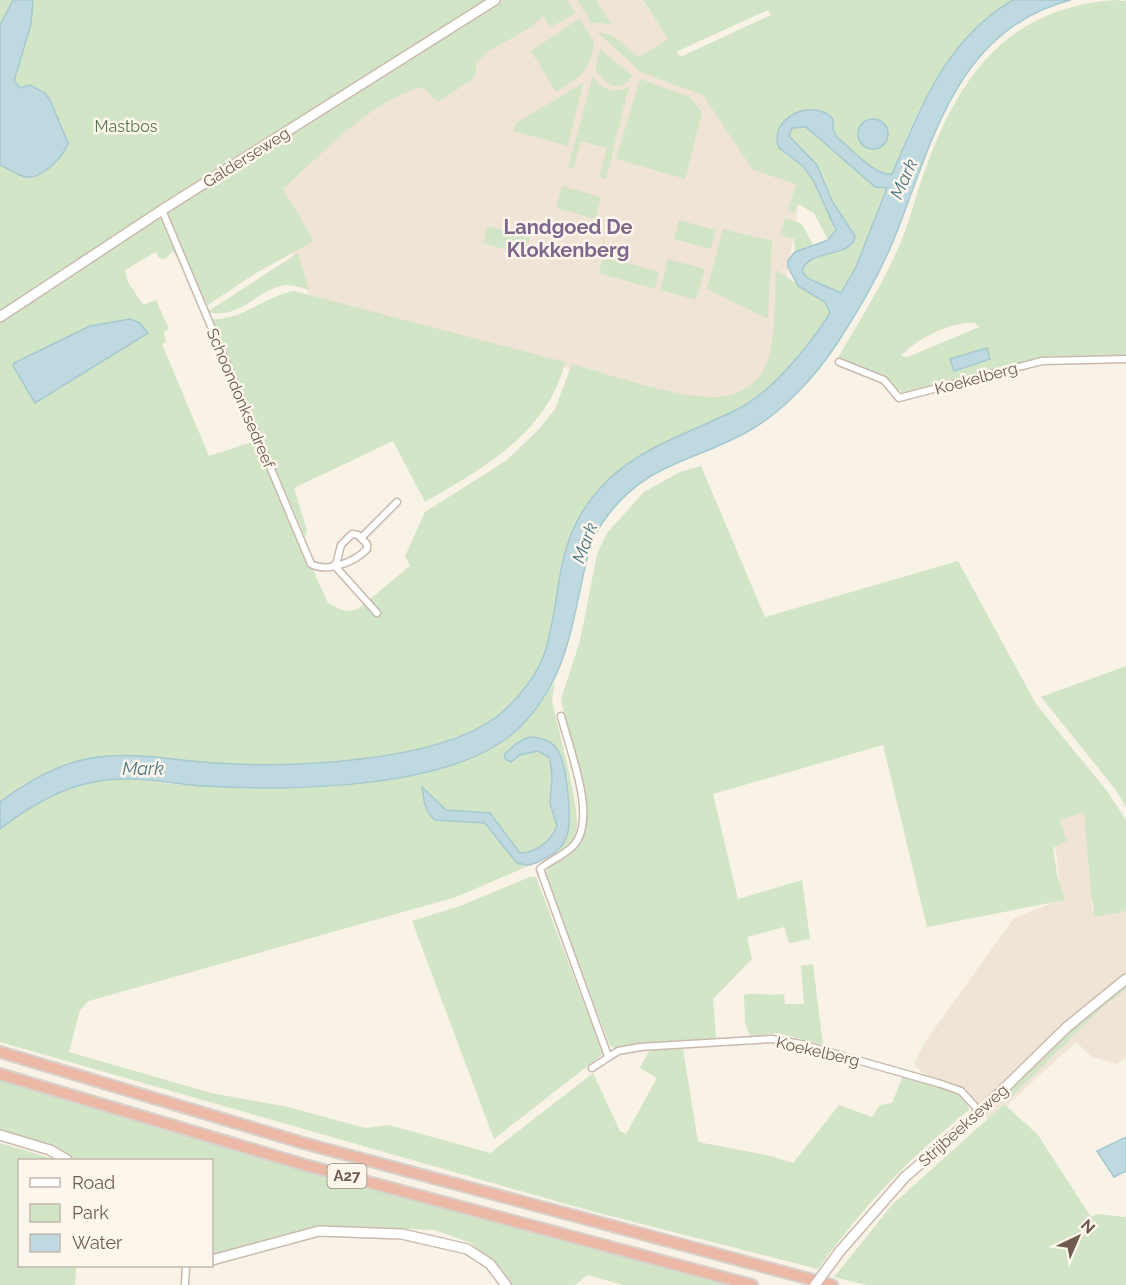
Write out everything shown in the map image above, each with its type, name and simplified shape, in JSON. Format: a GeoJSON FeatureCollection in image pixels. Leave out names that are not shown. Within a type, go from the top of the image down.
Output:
{"type":"FeatureCollection","features":[{"type":"Feature","properties":{"kind":"highway","name":"A27"},"geometry":{"type":"LineString","coordinates":[[0,1052],[303,1143],[832,1285]]}},
{"type":"Feature","properties":{"kind":"highway","name":"A27"},"geometry":{"type":"LineString","coordinates":[[0,1074],[305,1165],[752,1285]]}},
{"type":"Feature","properties":{"kind":"street","name":"Galderseweg"},"geometry":{"type":"LineString","coordinates":[[0,317],[162,210],[495,0]]}},
{"type":"Feature","properties":{"kind":"street","name":"Schoondonksedreef"},"geometry":{"type":"LineString","coordinates":[[162,210],[311,564],[319,568],[335,565]]}},
{"type":"Feature","properties":{"kind":"street","name":"Koekelberg"},"geometry":{"type":"LineString","coordinates":[[839,362],[884,380],[899,398],[1042,361],[1126,360]]}},
{"type":"Feature","properties":{"kind":"street"},"geometry":{"type":"LineString","coordinates":[[361,538],[397,502]]}},
{"type":"Feature","properties":{"kind":"street"},"geometry":{"type":"LineString","coordinates":[[355,534],[368,546],[355,559],[335,565],[341,545],[348,537],[355,534]]}},
{"type":"Feature","properties":{"kind":"street"},"geometry":{"type":"LineString","coordinates":[[335,565],[377,613]]}},
{"type":"Feature","properties":{"kind":"street"},"geometry":{"type":"LineString","coordinates":[[561,716],[583,803],[583,829],[573,845],[540,869],[608,1056]]}},
{"type":"Feature","properties":{"kind":"street","name":"Strijbeekseweg"},"geometry":{"type":"LineString","coordinates":[[815,1285],[840,1251],[905,1177],[980,1112],[1067,1027],[1126,979]]}},
{"type":"Feature","properties":{"kind":"street","name":"Koekelberg"},"geometry":{"type":"LineString","coordinates":[[592,1068],[608,1056],[629,1049],[676,1044],[772,1040],[789,1042],[941,1084],[961,1091],[980,1112]]}},
{"type":"Feature","properties":{"kind":"street"},"geometry":{"type":"LineString","coordinates":[[0,1135],[50,1150],[64,1159]]}},
{"type":"Feature","properties":{"kind":"street"},"geometry":{"type":"LineString","coordinates":[[213,1260],[319,1231],[402,1234],[467,1249],[490,1264],[506,1285]]}},
{"type":"Feature","properties":{"kind":"street"},"geometry":{"type":"LineString","coordinates":[[186,1267],[186,1285]]}},
{"type":"Feature","properties":{"kind":"shaded area"},"geometry":{"type":"Polygon","coordinates":[[[527,0],[642,0],[757,168],[803,180],[770,374],[723,407],[415,331],[309,295],[263,179],[527,0]]]}},
{"type":"Feature","properties":{"kind":"shaded area"},"geometry":{"type":"Polygon","coordinates":[[[1088,810],[1092,911],[1126,904],[1126,1058],[1116,1064],[1092,1057],[1076,1042],[990,1121],[953,1086],[924,1074],[914,1064],[925,1042],[1014,918],[1062,899],[1055,844],[1061,817],[1088,810]]]}},
{"type":"Feature","properties":{"kind":"green space","name":"Mastbos"},"geometry":{"type":"Polygon","coordinates":[[[0,0],[567,0],[576,13],[551,27],[543,16],[530,28],[487,52],[475,64],[477,69],[473,79],[438,102],[422,87],[403,93],[385,103],[348,130],[283,189],[314,241],[256,273],[205,307],[173,251],[165,259],[159,258],[156,252],[125,270],[128,282],[143,305],[156,300],[169,329],[164,332],[166,342],[162,344],[209,456],[255,441],[328,603],[339,609],[351,611],[359,608],[410,566],[405,556],[425,512],[507,460],[539,429],[555,409],[572,364],[672,392],[693,396],[728,396],[749,386],[761,374],[768,359],[773,335],[776,270],[825,302],[830,313],[801,353],[777,379],[751,401],[653,448],[607,481],[577,521],[569,541],[563,561],[552,625],[539,667],[521,693],[507,708],[474,730],[441,743],[403,752],[322,763],[214,763],[121,755],[91,758],[43,775],[0,802],[0,0]]]}},
{"type":"Feature","properties":{"kind":"green space"},"geometry":{"type":"Polygon","coordinates":[[[577,0],[596,0],[611,24],[591,23],[577,0]]]}},
{"type":"Feature","properties":{"kind":"green space"},"geometry":{"type":"Polygon","coordinates":[[[643,0],[1013,0],[970,34],[953,54],[925,100],[892,174],[885,176],[874,171],[837,137],[826,113],[810,109],[785,120],[779,148],[802,165],[816,187],[834,228],[835,234],[828,240],[814,213],[798,204],[794,213],[788,210],[796,184],[753,170],[703,95],[642,73],[597,32],[613,36],[639,57],[668,39],[643,0]],[[768,10],[676,52],[680,57],[771,15],[768,10]]]}},
{"type":"Feature","properties":{"kind":"green space"},"geometry":{"type":"Polygon","coordinates":[[[1115,0],[1126,1],[1126,356],[1049,356],[905,394],[878,375],[837,359],[888,270],[939,135],[954,104],[972,76],[993,52],[1017,32],[1045,16],[1078,6],[1115,0]],[[966,323],[945,328],[916,343],[901,356],[908,357],[979,327],[975,323],[966,323]]]}},
{"type":"Feature","properties":{"kind":"green space"},"geometry":{"type":"Polygon","coordinates":[[[579,19],[594,42],[590,60],[578,77],[556,92],[531,51],[579,19]]]}},
{"type":"Feature","properties":{"kind":"green space"},"geometry":{"type":"Polygon","coordinates":[[[600,49],[632,76],[627,82],[617,86],[602,78],[595,68],[600,49]]]}},
{"type":"Feature","properties":{"kind":"green space"},"geometry":{"type":"Polygon","coordinates":[[[593,75],[608,90],[624,89],[629,86],[606,179],[599,177],[607,148],[581,141],[573,169],[568,168],[593,75]]]}},
{"type":"Feature","properties":{"kind":"green space"},"geometry":{"type":"Polygon","coordinates":[[[640,79],[688,96],[702,112],[685,179],[616,159],[640,79]]]}},
{"type":"Feature","properties":{"kind":"green space"},"geometry":{"type":"Polygon","coordinates":[[[583,83],[568,146],[513,131],[516,123],[583,83]]]}},
{"type":"Feature","properties":{"kind":"green space"},"geometry":{"type":"Polygon","coordinates":[[[806,127],[876,186],[887,188],[856,267],[841,293],[807,278],[802,271],[811,260],[842,250],[854,241],[853,231],[832,201],[817,165],[789,136],[792,128],[806,127]]]}},
{"type":"Feature","properties":{"kind":"green space"},"geometry":{"type":"Polygon","coordinates":[[[562,186],[601,197],[595,219],[556,208],[562,186]]]}},
{"type":"Feature","properties":{"kind":"green space"},"geometry":{"type":"Polygon","coordinates":[[[785,218],[802,224],[813,245],[795,252],[794,239],[780,235],[785,218]]]}},
{"type":"Feature","properties":{"kind":"green space"},"geometry":{"type":"Polygon","coordinates":[[[679,220],[716,230],[711,249],[674,239],[679,220]]]}},
{"type":"Feature","properties":{"kind":"green space"},"geometry":{"type":"Polygon","coordinates":[[[487,226],[530,237],[525,255],[483,243],[487,226]]]}},
{"type":"Feature","properties":{"kind":"green space"},"geometry":{"type":"Polygon","coordinates":[[[723,229],[772,241],[768,319],[707,289],[723,229]]]}},
{"type":"Feature","properties":{"kind":"green space"},"geometry":{"type":"Polygon","coordinates":[[[298,253],[309,290],[286,285],[276,287],[230,312],[207,312],[298,253]]]}},
{"type":"Feature","properties":{"kind":"green space"},"geometry":{"type":"Polygon","coordinates":[[[603,256],[659,272],[655,289],[599,273],[603,256]]]}},
{"type":"Feature","properties":{"kind":"green space"},"geometry":{"type":"Polygon","coordinates":[[[668,259],[705,269],[696,300],[660,290],[668,259]]]}},
{"type":"Feature","properties":{"kind":"green space"},"geometry":{"type":"Polygon","coordinates":[[[294,291],[565,362],[556,387],[544,409],[529,429],[469,476],[425,502],[393,441],[294,488],[307,530],[305,537],[210,319],[222,319],[242,313],[272,298],[294,291]]]}},
{"type":"Feature","properties":{"kind":"green space"},"geometry":{"type":"Polygon","coordinates":[[[701,466],[765,617],[958,561],[1036,704],[1107,791],[1126,820],[1126,911],[1095,917],[1084,812],[1060,820],[1067,841],[1053,848],[1057,874],[1065,900],[927,927],[883,745],[713,794],[738,899],[802,880],[810,939],[789,943],[784,927],[747,937],[752,959],[713,999],[716,1038],[638,1043],[614,1048],[610,1046],[545,875],[553,865],[577,845],[586,827],[561,699],[580,641],[597,554],[607,533],[644,492],[680,472],[701,466]]]}},
{"type":"Feature","properties":{"kind":"green space"},"geometry":{"type":"Polygon","coordinates":[[[1126,666],[1126,807],[1115,789],[1041,697],[1126,666]]]}},
{"type":"Feature","properties":{"kind":"green space"},"geometry":{"type":"Polygon","coordinates":[[[555,681],[552,700],[572,788],[577,822],[576,832],[566,846],[550,856],[559,849],[560,756],[550,742],[521,739],[505,754],[505,759],[511,762],[520,755],[538,751],[550,758],[552,777],[550,804],[557,826],[547,841],[537,848],[520,853],[490,813],[446,810],[423,788],[425,809],[485,823],[522,866],[531,865],[456,897],[89,1001],[80,1010],[69,1052],[211,1093],[288,1107],[365,1128],[389,1125],[490,1153],[593,1073],[620,1131],[626,1134],[657,1078],[640,1068],[649,1051],[683,1049],[698,1142],[767,1155],[793,1163],[839,1105],[872,1117],[880,1105],[892,1103],[903,1076],[953,1091],[966,1101],[969,1110],[906,1165],[853,1223],[818,1269],[587,1210],[0,1042],[0,829],[21,814],[68,789],[104,780],[127,779],[184,785],[226,785],[372,779],[443,768],[475,756],[505,738],[532,714],[555,681]]]}},
{"type":"Feature","properties":{"kind":"green space"},"geometry":{"type":"Polygon","coordinates":[[[530,877],[536,877],[603,1054],[494,1139],[412,921],[460,906],[530,877]]]}},
{"type":"Feature","properties":{"kind":"green space"},"geometry":{"type":"Polygon","coordinates":[[[813,964],[823,1045],[778,1033],[750,1037],[745,1023],[744,995],[784,994],[785,1004],[804,1004],[801,966],[813,964]]]}},
{"type":"Feature","properties":{"kind":"green space"},"geometry":{"type":"Polygon","coordinates":[[[1126,984],[1126,990],[1105,1005],[1010,1098],[1005,1094],[1074,1026],[1126,984]]]}},
{"type":"Feature","properties":{"kind":"green space"},"geometry":{"type":"Polygon","coordinates":[[[0,1078],[328,1175],[726,1285],[623,1285],[588,1275],[575,1285],[511,1285],[501,1270],[471,1243],[434,1230],[356,1227],[315,1229],[213,1256],[213,1159],[70,1159],[45,1145],[0,1130],[0,1078]]]}},
{"type":"Feature","properties":{"kind":"green space"},"geometry":{"type":"Polygon","coordinates":[[[1004,1104],[1038,1135],[1091,1217],[1097,1214],[1126,1217],[1126,1285],[866,1285],[834,1277],[892,1205],[1004,1104]]]}},
{"type":"Feature","properties":{"kind":"green space"},"geometry":{"type":"Polygon","coordinates":[[[0,1143],[54,1159],[18,1159],[18,1267],[76,1267],[75,1285],[0,1285],[0,1143]]]}},
{"type":"Feature","properties":{"kind":"water"},"geometry":{"type":"Polygon","coordinates":[[[13,0],[33,0],[31,24],[14,81],[20,88],[30,85],[45,93],[68,143],[52,166],[32,177],[20,175],[0,165],[0,25],[13,0]]]}},
{"type":"Feature","properties":{"kind":"water","name":"Mark"},"geometry":{"type":"Polygon","coordinates":[[[1013,0],[1071,0],[1033,14],[1002,34],[977,60],[956,90],[939,123],[892,244],[878,273],[838,342],[820,368],[786,404],[760,424],[726,442],[669,466],[634,487],[618,502],[594,537],[567,644],[554,679],[545,696],[519,728],[491,748],[455,764],[414,775],[370,782],[282,788],[206,786],[136,779],[94,782],[69,789],[44,800],[0,829],[0,802],[43,775],[91,758],[121,755],[245,764],[322,763],[363,759],[441,743],[474,730],[500,714],[528,684],[543,658],[552,625],[563,561],[577,521],[590,501],[607,481],[637,458],[653,448],[738,409],[764,391],[801,353],[830,313],[825,302],[798,286],[788,267],[788,260],[795,252],[828,240],[836,230],[813,180],[803,166],[779,148],[777,137],[780,128],[794,114],[814,110],[824,113],[833,119],[833,130],[837,137],[871,167],[886,174],[892,174],[938,76],[970,34],[1013,0]],[[806,127],[792,128],[789,136],[817,165],[832,201],[855,236],[854,241],[842,250],[818,257],[806,264],[802,271],[807,278],[841,293],[856,267],[887,188],[875,187],[806,127]]]}},
{"type":"Feature","properties":{"kind":"water"},"geometry":{"type":"Polygon","coordinates":[[[873,119],[879,120],[887,128],[887,140],[879,148],[873,149],[867,148],[859,140],[858,134],[859,128],[867,120],[873,119]]]}},
{"type":"Feature","properties":{"kind":"water"},"geometry":{"type":"Polygon","coordinates":[[[130,319],[140,323],[148,333],[35,403],[13,366],[14,363],[90,326],[130,319]]]}},
{"type":"Feature","properties":{"kind":"water"},"geometry":{"type":"Polygon","coordinates":[[[987,348],[990,359],[954,371],[950,359],[987,348]]]}},
{"type":"Feature","properties":{"kind":"water"},"geometry":{"type":"Polygon","coordinates":[[[530,737],[546,740],[558,751],[566,781],[569,820],[566,838],[558,850],[538,862],[524,865],[516,862],[485,823],[435,820],[431,817],[424,801],[422,787],[446,810],[490,813],[520,853],[532,851],[551,837],[557,826],[550,804],[552,777],[550,758],[538,751],[520,755],[511,762],[505,759],[505,754],[514,746],[530,737]]]}},
{"type":"Feature","properties":{"kind":"water"},"geometry":{"type":"Polygon","coordinates":[[[1126,1137],[1126,1171],[1114,1177],[1097,1151],[1126,1137]]]}},
{"type":"Feature","properties":{"kind":"district","name":"Landgoed De Klokkenberg"},"geometry":{"type":"Point","coordinates":[568,238]}}]}
